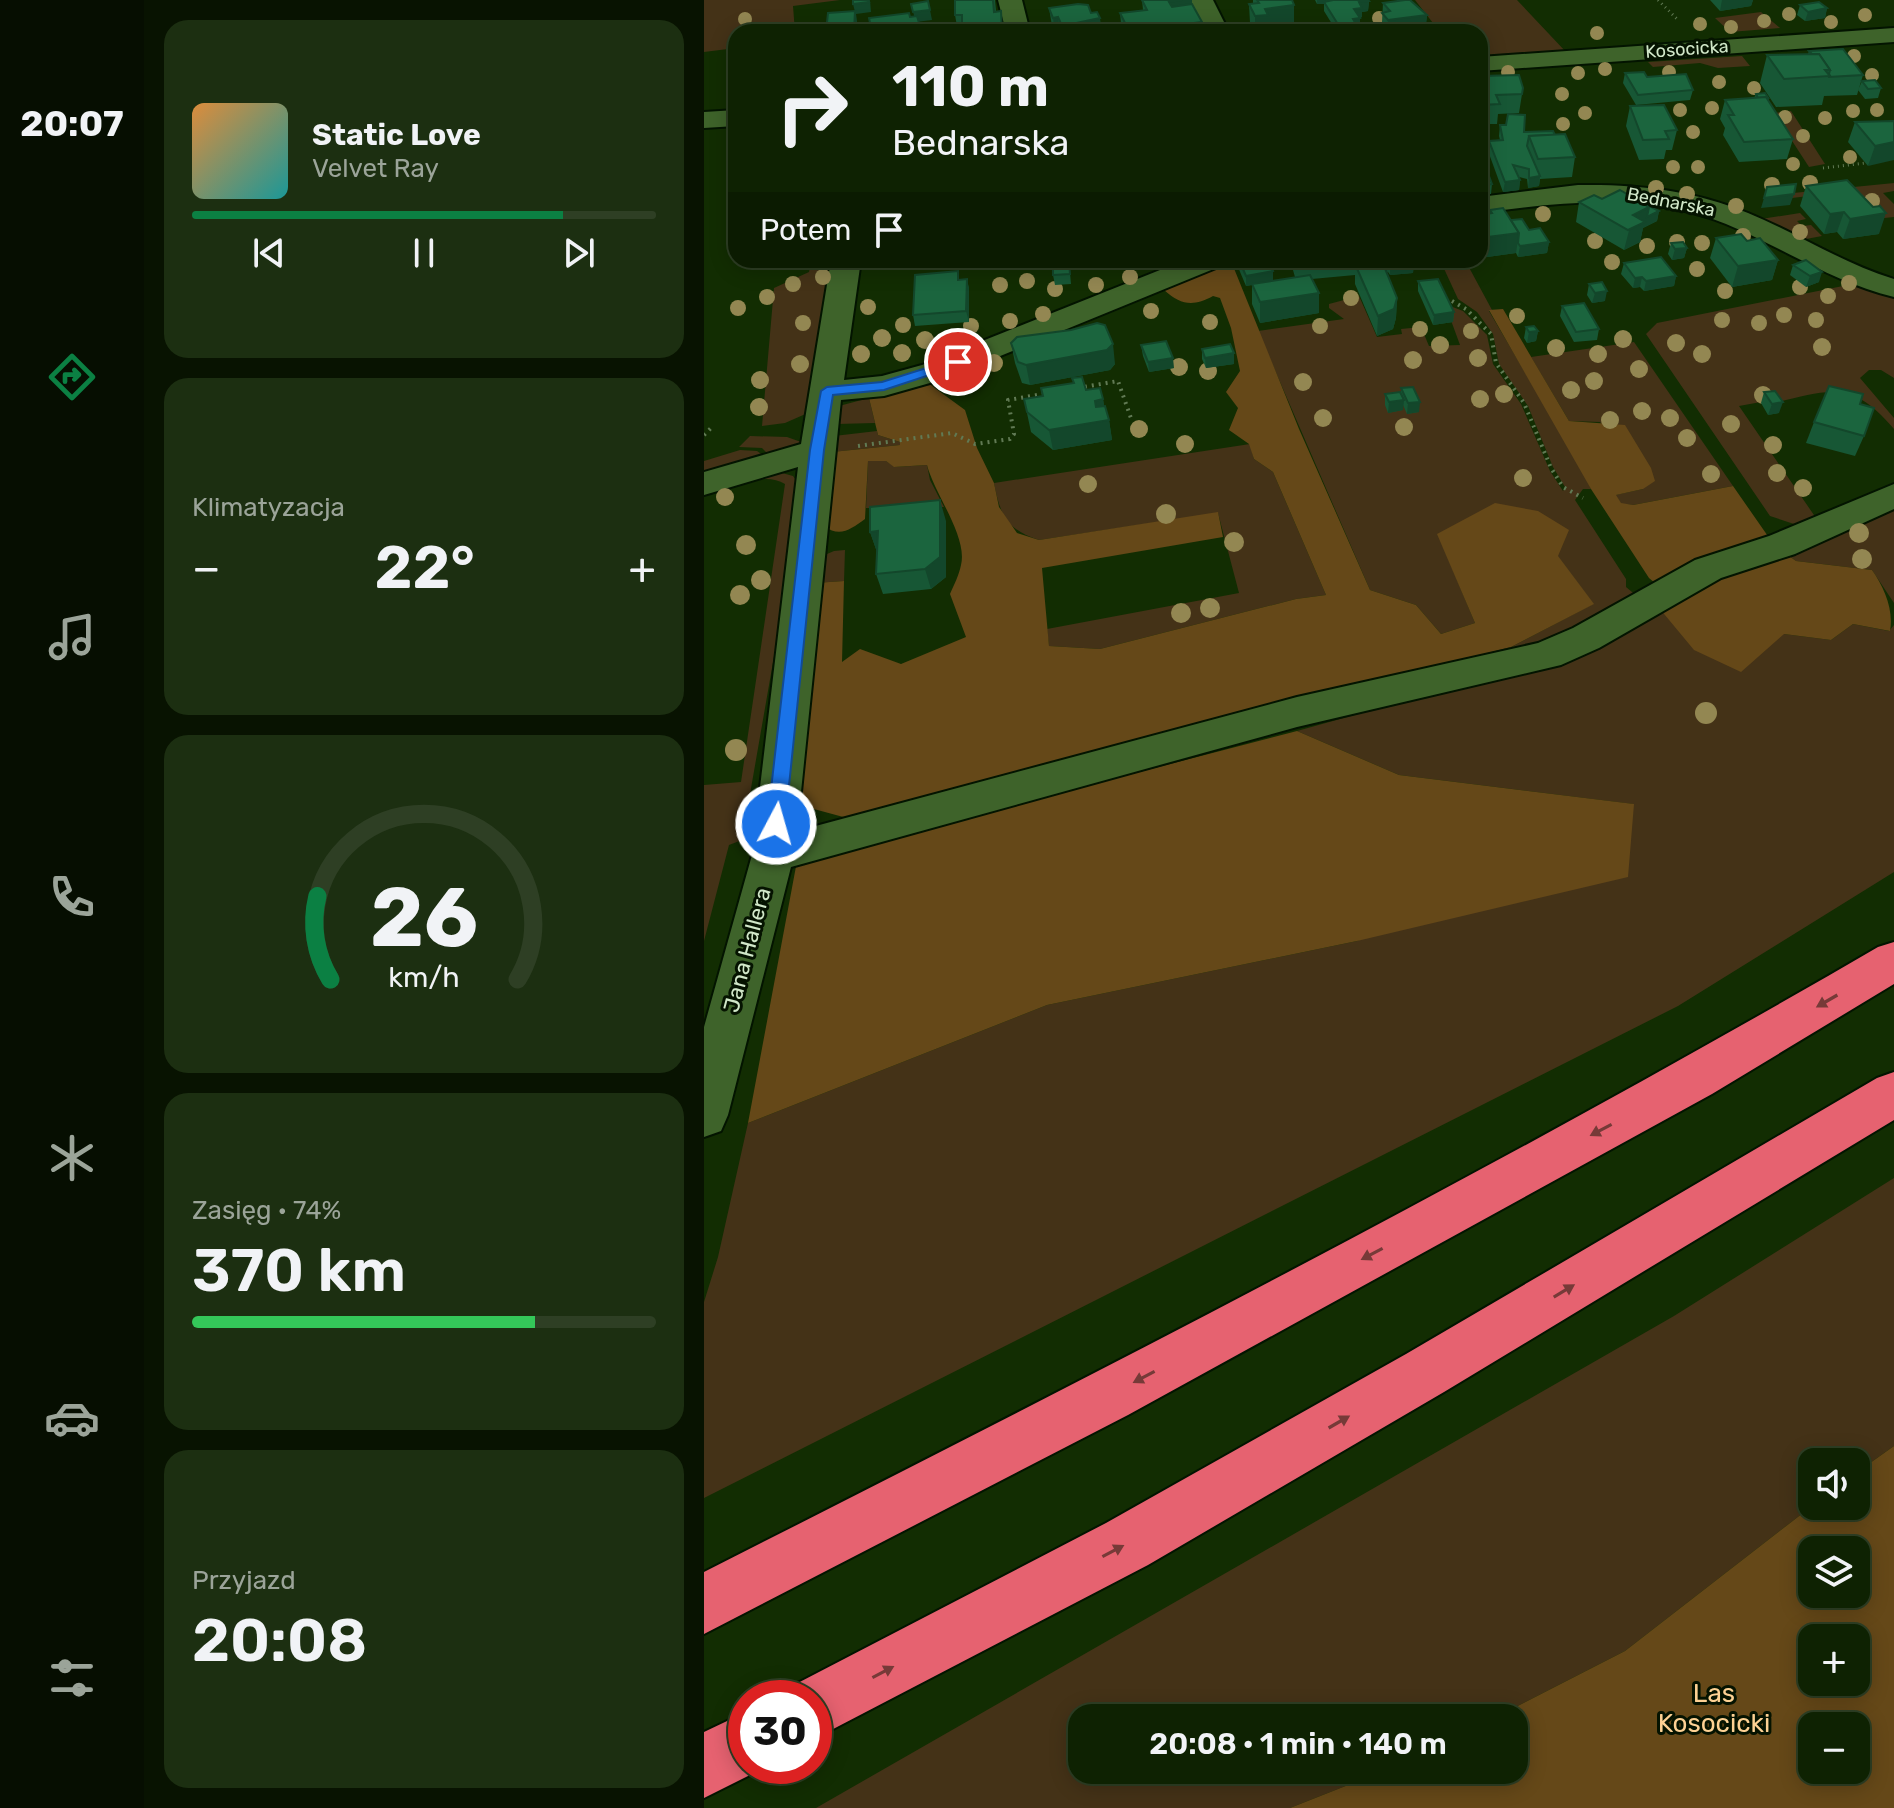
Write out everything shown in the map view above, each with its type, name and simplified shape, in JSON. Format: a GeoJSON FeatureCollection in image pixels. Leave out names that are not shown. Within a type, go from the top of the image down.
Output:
{"type":"FeatureCollection","features":[{"type":"Feature","properties":{"kind":"highway"},"geometry":{"type":"LineString","coordinates":[[704,1604],[1137,1381],[1695,1079],[1894,961]]}},
{"type":"Feature","properties":{"kind":"highway"},"geometry":{"type":"LineString","coordinates":[[832,1699],[1127,1544],[1425,1373],[1894,1094]]}},
{"type":"Feature","properties":{"kind":"highway"},"geometry":{"type":"LineString","coordinates":[[704,1766],[728,1753]]}},
{"type":"Feature","properties":{"kind":"street"},"geometry":{"type":"LineString","coordinates":[[1010,0],[1016,24]]}},
{"type":"Feature","properties":{"kind":"street"},"geometry":{"type":"LineString","coordinates":[[1201,0],[1213,24]]}},
{"type":"Feature","properties":{"kind":"street","name":"Kosocicka"},"geometry":{"type":"LineString","coordinates":[[1488,63],[1894,35]]}},
{"type":"Feature","properties":{"kind":"street"},"geometry":{"type":"LineString","coordinates":[[704,120],[728,118]]}},
{"type":"Feature","properties":{"kind":"street","name":"Bednarska"},"geometry":{"type":"LineString","coordinates":[[1488,204],[1584,191],[1615,192],[1694,204],[1743,221],[1834,267],[1894,288]]}},
{"type":"Feature","properties":{"kind":"street","name":"Jana Hallera"},"geometry":{"type":"LineString","coordinates":[[704,1115],[773,855],[817,450],[845,268]]}},
{"type":"Feature","properties":{"kind":"street"},"geometry":{"type":"LineString","coordinates":[[827,391],[884,386],[921,376],[1191,268]]}},
{"type":"Feature","properties":{"kind":"street"},"geometry":{"type":"LineString","coordinates":[[704,484],[817,450]]}},
{"type":"Feature","properties":{"kind":"street"},"geometry":{"type":"LineString","coordinates":[[773,855],[1297,712],[1547,655],[1586,638],[1708,569],[1782,545],[1894,495]]}},
{"type":"Feature","properties":{"kind":"path"},"geometry":{"type":"LineString","coordinates":[[1823,168],[1866,163]]}},
{"type":"Feature","properties":{"kind":"path"},"geometry":{"type":"LineString","coordinates":[[1452,301],[1466,309],[1491,334],[1496,363],[1524,403],[1551,468],[1563,487],[1583,498]]}},
{"type":"Feature","properties":{"kind":"path"},"geometry":{"type":"LineString","coordinates":[[1077,388],[1118,381],[1132,421]]}},
{"type":"Feature","properties":{"kind":"path"},"geometry":{"type":"LineString","coordinates":[[858,446],[952,433],[975,444],[1010,439],[1014,434],[1008,400],[1063,391]]}},
{"type":"Feature","properties":{"kind":"path"},"geometry":{"type":"LineString","coordinates":[[704,435],[711,428]]}},
{"type":"Feature","properties":{"kind":"shaded area"},"geometry":{"type":"Polygon","coordinates":[[[704,0],[840,0],[793,6],[794,24],[728,24],[728,49],[704,52],[704,0]]]}},
{"type":"Feature","properties":{"kind":"shaded area"},"geometry":{"type":"Polygon","coordinates":[[[1415,0],[1517,0],[1566,52],[1488,57],[1488,24],[1434,24],[1415,0]]]}},
{"type":"Feature","properties":{"kind":"shaded area"},"geometry":{"type":"Polygon","coordinates":[[[1761,12],[1780,28],[1730,32],[1715,18],[1761,12]]]}},
{"type":"Feature","properties":{"kind":"shaded area"},"geometry":{"type":"Polygon","coordinates":[[[1742,56],[1750,66],[1718,68],[1700,63],[1653,67],[1648,62],[1742,56]]]}},
{"type":"Feature","properties":{"kind":"shaded area"},"geometry":{"type":"Polygon","coordinates":[[[1791,111],[1825,164],[1809,167],[1774,113],[1791,111]]]}},
{"type":"Feature","properties":{"kind":"shaded area"},"geometry":{"type":"Polygon","coordinates":[[[1894,183],[1894,191],[1883,193],[1894,204],[1894,217],[1875,219],[1833,193],[1792,198],[1762,196],[1894,183]]]}},
{"type":"Feature","properties":{"kind":"shaded area"},"geometry":{"type":"Polygon","coordinates":[[[1800,213],[1806,219],[1797,221],[1802,226],[1811,225],[1822,236],[1801,240],[1761,219],[1800,213]]]}},
{"type":"Feature","properties":{"kind":"shaded area"},"geometry":{"type":"Polygon","coordinates":[[[810,268],[832,268],[810,412],[785,423],[762,426],[774,288],[809,272],[810,268]]]}},
{"type":"Feature","properties":{"kind":"shaded area"},"geometry":{"type":"Polygon","coordinates":[[[1444,268],[1469,268],[1492,310],[1489,311],[1586,476],[1591,489],[1583,489],[1575,500],[1626,579],[1626,587],[1638,597],[1564,641],[1383,680],[1511,647],[1593,604],[1557,556],[1438,534],[1475,623],[1441,634],[1416,605],[1370,590],[1258,331],[1344,319],[1329,308],[1329,304],[1359,296],[1377,337],[1402,334],[1401,329],[1421,327],[1429,346],[1460,345],[1445,304],[1463,311],[1487,335],[1493,364],[1521,404],[1550,471],[1563,491],[1565,487],[1553,467],[1528,406],[1499,364],[1493,334],[1477,312],[1458,299],[1444,268]]]}},
{"type":"Feature","properties":{"kind":"shaded area"},"geometry":{"type":"Polygon","coordinates":[[[1858,283],[1894,293],[1894,378],[1881,370],[1869,370],[1860,378],[1894,418],[1894,429],[1866,402],[1840,392],[1739,406],[1816,518],[1894,486],[1784,535],[1780,530],[1794,524],[1770,516],[1646,334],[1657,323],[1858,283]]]}},
{"type":"Feature","properties":{"kind":"shaded area"},"geometry":{"type":"Polygon","coordinates":[[[1634,342],[1733,486],[1633,505],[1621,504],[1615,495],[1643,489],[1600,422],[1569,421],[1531,357],[1634,342]]]}},
{"type":"Feature","properties":{"kind":"shaded area"},"geometry":{"type":"Polygon","coordinates":[[[869,398],[875,423],[837,424],[839,406],[869,398]]]}},
{"type":"Feature","properties":{"kind":"shaded area"},"geometry":{"type":"Polygon","coordinates":[[[877,431],[878,435],[900,442],[900,445],[832,452],[834,436],[877,431]]]}},
{"type":"Feature","properties":{"kind":"shaded area"},"geometry":{"type":"Polygon","coordinates":[[[750,436],[787,437],[801,442],[769,455],[762,448],[739,447],[750,436]]]}},
{"type":"Feature","properties":{"kind":"shaded area"},"geometry":{"type":"Polygon","coordinates":[[[1250,444],[1254,459],[1273,472],[1326,595],[1296,599],[1100,649],[1049,646],[1047,629],[1239,593],[1218,513],[1039,540],[1019,531],[1007,520],[994,483],[1250,444]]]}},
{"type":"Feature","properties":{"kind":"shaded area"},"geometry":{"type":"Polygon","coordinates":[[[740,450],[757,451],[764,456],[704,475],[704,461],[740,450]]]}},
{"type":"Feature","properties":{"kind":"shaded area"},"geometry":{"type":"Polygon","coordinates":[[[868,461],[886,461],[895,467],[927,465],[930,480],[944,507],[866,508],[868,461]]]}},
{"type":"Feature","properties":{"kind":"shaded area"},"geometry":{"type":"Polygon","coordinates":[[[782,473],[793,476],[798,483],[787,582],[742,840],[729,845],[704,941],[704,785],[741,782],[785,484],[766,479],[753,481],[782,473]]]}},
{"type":"Feature","properties":{"kind":"shaded area"},"geometry":{"type":"Polygon","coordinates":[[[731,486],[704,496],[704,493],[731,486]]]}},
{"type":"Feature","properties":{"kind":"shaded area"},"geometry":{"type":"Polygon","coordinates":[[[1894,502],[1894,603],[1872,570],[1796,561],[1785,553],[1894,502]]]}},
{"type":"Feature","properties":{"kind":"shaded area"},"geometry":{"type":"Polygon","coordinates":[[[845,550],[844,581],[815,583],[820,557],[845,550]]]}},
{"type":"Feature","properties":{"kind":"shaded area"},"geometry":{"type":"Polygon","coordinates":[[[1655,603],[1784,634],[1831,640],[1853,624],[1889,631],[1894,625],[1894,872],[1678,1006],[704,1498],[704,1302],[718,1257],[748,1123],[1047,1005],[1357,941],[1633,804],[1399,775],[1297,731],[1570,655],[1655,603]]]}},
{"type":"Feature","properties":{"kind":"shaded area"},"geometry":{"type":"Polygon","coordinates":[[[1894,1178],[1894,1446],[1870,1463],[1870,1448],[1798,1448],[1798,1517],[1625,1651],[1521,1704],[1068,1704],[1068,1784],[1351,1784],[1290,1808],[816,1808],[1674,1316],[1894,1178]]]}},
{"type":"Feature","properties":{"kind":"green space"},"geometry":{"type":"Polygon","coordinates":[[[1215,268],[1234,268],[1299,429],[1370,590],[1416,605],[1441,634],[1475,623],[1437,534],[1495,503],[1538,511],[1569,530],[1558,556],[1594,604],[1511,647],[847,818],[788,802],[815,583],[844,581],[842,662],[860,649],[901,664],[966,637],[950,594],[961,565],[960,542],[927,465],[894,467],[886,461],[868,461],[865,519],[840,532],[824,526],[832,452],[900,445],[900,442],[878,435],[869,398],[928,383],[965,410],[977,448],[994,483],[999,507],[1017,533],[1039,540],[1218,512],[1223,537],[1042,568],[1049,646],[1100,649],[1296,599],[1326,595],[1273,472],[1254,459],[1249,444],[1229,430],[1238,408],[1226,392],[1240,371],[1231,328],[1220,298],[1213,296],[1187,303],[1164,290],[1215,268]]]}},
{"type":"Feature","properties":{"kind":"green space"},"geometry":{"type":"Polygon","coordinates":[[[1503,309],[1569,421],[1625,425],[1651,468],[1655,481],[1643,489],[1616,495],[1621,503],[1633,505],[1733,486],[1772,542],[1656,584],[1649,578],[1591,489],[1489,310],[1503,309]]]}},
{"type":"Feature","properties":{"kind":"green space"},"geometry":{"type":"Polygon","coordinates":[[[1785,553],[1796,561],[1872,570],[1887,599],[1891,615],[1890,631],[1853,624],[1831,640],[1784,634],[1741,672],[1694,650],[1655,603],[1785,553]]]}},
{"type":"Feature","properties":{"kind":"green space"},"geometry":{"type":"Polygon","coordinates":[[[1297,731],[1399,775],[1634,804],[1628,877],[1357,941],[1047,1005],[748,1123],[797,861],[1297,731]]]}},
{"type":"Feature","properties":{"kind":"green space","name":"Las Kosocicki"},"geometry":{"type":"Polygon","coordinates":[[[1894,1446],[1894,1808],[1290,1808],[1351,1784],[1528,1784],[1528,1704],[1521,1704],[1625,1651],[1798,1517],[1798,1520],[1870,1520],[1870,1463],[1894,1446]]]}},
{"type":"Feature","properties":{"kind":"building"},"geometry":{"type":"Polygon","coordinates":[[[853,0],[868,0],[869,2],[853,4],[853,0]]]}},
{"type":"Feature","properties":{"kind":"building"},"geometry":{"type":"Polygon","coordinates":[[[955,0],[993,0],[994,12],[1001,11],[1002,24],[962,24],[962,15],[955,15],[955,0]]]}},
{"type":"Feature","properties":{"kind":"building"},"geometry":{"type":"Polygon","coordinates":[[[1142,0],[1182,0],[1169,2],[1172,7],[1192,4],[1202,22],[1126,24],[1120,13],[1147,10],[1142,0]]]}},
{"type":"Feature","properties":{"kind":"building"},"geometry":{"type":"Polygon","coordinates":[[[1257,0],[1292,0],[1294,5],[1265,9],[1268,15],[1255,16],[1249,4],[1259,3],[1257,0]]]}},
{"type":"Feature","properties":{"kind":"building"},"geometry":{"type":"Polygon","coordinates":[[[1410,0],[1427,15],[1388,20],[1382,13],[1390,11],[1383,3],[1410,0]]]}},
{"type":"Feature","properties":{"kind":"building"},"geometry":{"type":"Polygon","coordinates":[[[928,1],[930,10],[913,12],[911,4],[928,1]]]}},
{"type":"Feature","properties":{"kind":"building"},"geometry":{"type":"Polygon","coordinates":[[[1369,1],[1359,2],[1362,8],[1354,9],[1360,18],[1353,19],[1356,24],[1338,24],[1324,2],[1369,1]]]}},
{"type":"Feature","properties":{"kind":"building"},"geometry":{"type":"Polygon","coordinates":[[[1819,2],[1827,8],[1808,12],[1800,5],[1819,2]]]}},
{"type":"Feature","properties":{"kind":"building"},"geometry":{"type":"Polygon","coordinates":[[[1088,5],[1091,13],[1097,12],[1100,18],[1061,24],[1058,17],[1053,18],[1049,8],[1088,5]]]}},
{"type":"Feature","properties":{"kind":"building"},"geometry":{"type":"Polygon","coordinates":[[[855,11],[854,24],[827,24],[828,13],[855,11]]]}},
{"type":"Feature","properties":{"kind":"building"},"geometry":{"type":"Polygon","coordinates":[[[909,13],[910,17],[917,16],[919,24],[870,24],[869,18],[909,13]]]}},
{"type":"Feature","properties":{"kind":"building"},"geometry":{"type":"Polygon","coordinates":[[[1843,49],[1863,75],[1828,77],[1830,70],[1819,54],[1809,51],[1843,49]]]}},
{"type":"Feature","properties":{"kind":"building"},"geometry":{"type":"Polygon","coordinates":[[[1819,54],[1830,70],[1825,70],[1830,76],[1784,79],[1767,55],[1819,54]]]}},
{"type":"Feature","properties":{"kind":"building"},"geometry":{"type":"Polygon","coordinates":[[[1644,72],[1647,77],[1686,74],[1693,90],[1638,95],[1625,73],[1644,72]]]}},
{"type":"Feature","properties":{"kind":"building"},"geometry":{"type":"Polygon","coordinates":[[[1519,75],[1522,94],[1496,95],[1500,104],[1488,105],[1488,76],[1519,75]]]}},
{"type":"Feature","properties":{"kind":"building"},"geometry":{"type":"Polygon","coordinates":[[[1875,80],[1881,88],[1868,89],[1862,81],[1875,80]]]}},
{"type":"Feature","properties":{"kind":"building"},"geometry":{"type":"Polygon","coordinates":[[[1765,93],[1769,99],[1758,98],[1756,94],[1765,93]]]}},
{"type":"Feature","properties":{"kind":"building"},"geometry":{"type":"Polygon","coordinates":[[[1766,97],[1793,139],[1744,142],[1728,115],[1734,115],[1725,100],[1766,97]]]}},
{"type":"Feature","properties":{"kind":"building"},"geometry":{"type":"Polygon","coordinates":[[[1664,105],[1677,130],[1665,131],[1669,139],[1643,140],[1630,106],[1664,105]]]}},
{"type":"Feature","properties":{"kind":"building"},"geometry":{"type":"Polygon","coordinates":[[[1508,114],[1525,115],[1524,132],[1553,131],[1555,135],[1529,136],[1527,146],[1540,176],[1529,178],[1529,169],[1513,165],[1520,180],[1505,182],[1489,141],[1503,140],[1500,125],[1506,125],[1508,114]]]}},
{"type":"Feature","properties":{"kind":"building"},"geometry":{"type":"Polygon","coordinates":[[[1894,121],[1894,142],[1875,146],[1855,122],[1894,121]]]}},
{"type":"Feature","properties":{"kind":"building"},"geometry":{"type":"Polygon","coordinates":[[[1565,134],[1575,157],[1538,159],[1529,136],[1565,134]]]}},
{"type":"Feature","properties":{"kind":"building"},"geometry":{"type":"Polygon","coordinates":[[[1847,180],[1873,207],[1880,206],[1886,213],[1850,219],[1844,212],[1830,214],[1806,186],[1847,180]]]}},
{"type":"Feature","properties":{"kind":"building"},"geometry":{"type":"Polygon","coordinates":[[[1796,184],[1794,194],[1764,198],[1767,187],[1796,184]]]}},
{"type":"Feature","properties":{"kind":"building"},"geometry":{"type":"Polygon","coordinates":[[[1620,190],[1649,207],[1633,215],[1645,222],[1628,230],[1579,202],[1594,195],[1602,199],[1620,190]]]}},
{"type":"Feature","properties":{"kind":"building"},"geometry":{"type":"Polygon","coordinates":[[[1637,200],[1659,211],[1647,217],[1649,207],[1637,200]]]}},
{"type":"Feature","properties":{"kind":"building"},"geometry":{"type":"Polygon","coordinates":[[[1503,208],[1519,233],[1488,237],[1490,210],[1503,208]]]}},
{"type":"Feature","properties":{"kind":"building"},"geometry":{"type":"Polygon","coordinates":[[[1522,219],[1529,230],[1540,228],[1549,242],[1520,246],[1519,233],[1511,220],[1522,219]]]}},
{"type":"Feature","properties":{"kind":"building"},"geometry":{"type":"Polygon","coordinates":[[[1741,234],[1747,241],[1760,238],[1778,260],[1738,266],[1716,238],[1741,234]]]}},
{"type":"Feature","properties":{"kind":"building"},"geometry":{"type":"Polygon","coordinates":[[[1683,242],[1687,248],[1675,249],[1671,243],[1683,242]]]}},
{"type":"Feature","properties":{"kind":"building"},"geometry":{"type":"Polygon","coordinates":[[[1661,257],[1676,276],[1646,281],[1642,277],[1635,278],[1624,263],[1661,257]]]}},
{"type":"Feature","properties":{"kind":"building"},"geometry":{"type":"Polygon","coordinates":[[[1806,260],[1822,272],[1810,276],[1793,265],[1806,260]]]}},
{"type":"Feature","properties":{"kind":"building"},"geometry":{"type":"Polygon","coordinates":[[[1053,268],[1070,268],[1070,274],[1053,275],[1053,268]]]}},
{"type":"Feature","properties":{"kind":"building"},"geometry":{"type":"Polygon","coordinates":[[[1242,268],[1272,268],[1273,271],[1246,276],[1242,268]]]}},
{"type":"Feature","properties":{"kind":"building"},"geometry":{"type":"Polygon","coordinates":[[[1357,268],[1385,268],[1397,298],[1394,309],[1378,316],[1357,268]]]}},
{"type":"Feature","properties":{"kind":"building"},"geometry":{"type":"Polygon","coordinates":[[[958,271],[958,280],[967,279],[966,311],[913,315],[915,275],[958,271]]]}},
{"type":"Feature","properties":{"kind":"building"},"geometry":{"type":"Polygon","coordinates":[[[1310,275],[1319,293],[1260,302],[1252,284],[1310,275]]]}},
{"type":"Feature","properties":{"kind":"building"},"geometry":{"type":"Polygon","coordinates":[[[1438,279],[1454,312],[1434,315],[1418,281],[1438,279]]]}},
{"type":"Feature","properties":{"kind":"building"},"geometry":{"type":"Polygon","coordinates":[[[1602,282],[1607,291],[1595,293],[1589,284],[1602,282]]]}},
{"type":"Feature","properties":{"kind":"building"},"geometry":{"type":"Polygon","coordinates":[[[1584,303],[1599,329],[1576,332],[1562,306],[1584,303]]]}},
{"type":"Feature","properties":{"kind":"building"},"geometry":{"type":"Polygon","coordinates":[[[1097,323],[1105,325],[1113,344],[1107,350],[1026,365],[1018,362],[1011,343],[1017,337],[1071,330],[1097,323]]]}},
{"type":"Feature","properties":{"kind":"building"},"geometry":{"type":"Polygon","coordinates":[[[1534,326],[1538,331],[1529,332],[1526,327],[1534,326]]]}},
{"type":"Feature","properties":{"kind":"building"},"geometry":{"type":"Polygon","coordinates":[[[1166,341],[1173,358],[1148,362],[1141,345],[1166,341]]]}},
{"type":"Feature","properties":{"kind":"building"},"geometry":{"type":"Polygon","coordinates":[[[1230,344],[1234,353],[1205,358],[1202,349],[1230,344]]]}},
{"type":"Feature","properties":{"kind":"building"},"geometry":{"type":"Polygon","coordinates":[[[1082,377],[1086,390],[1100,388],[1103,399],[1095,401],[1096,407],[1105,406],[1109,420],[1049,430],[1027,412],[1024,399],[1043,396],[1041,388],[1074,383],[1072,378],[1082,377]]]}},
{"type":"Feature","properties":{"kind":"building"},"geometry":{"type":"Polygon","coordinates":[[[1829,386],[1863,394],[1860,404],[1874,408],[1864,436],[1814,422],[1829,386]]]}},
{"type":"Feature","properties":{"kind":"building"},"geometry":{"type":"Polygon","coordinates":[[[1413,387],[1420,402],[1408,403],[1401,388],[1413,387]]]}},
{"type":"Feature","properties":{"kind":"building"},"geometry":{"type":"Polygon","coordinates":[[[1775,391],[1783,402],[1772,404],[1764,392],[1775,391]]]}},
{"type":"Feature","properties":{"kind":"building"},"geometry":{"type":"Polygon","coordinates":[[[1400,392],[1404,400],[1389,402],[1385,394],[1400,392]]]}},
{"type":"Feature","properties":{"kind":"building"},"geometry":{"type":"Polygon","coordinates":[[[940,500],[940,557],[925,569],[876,574],[878,531],[870,532],[870,507],[940,500]]]}},
{"type":"Feature","properties":{"kind":"route"},"geometry":{"type":"LineString","coordinates":[[776,824],[817,450],[827,391],[884,386],[958,362]]}}]}
